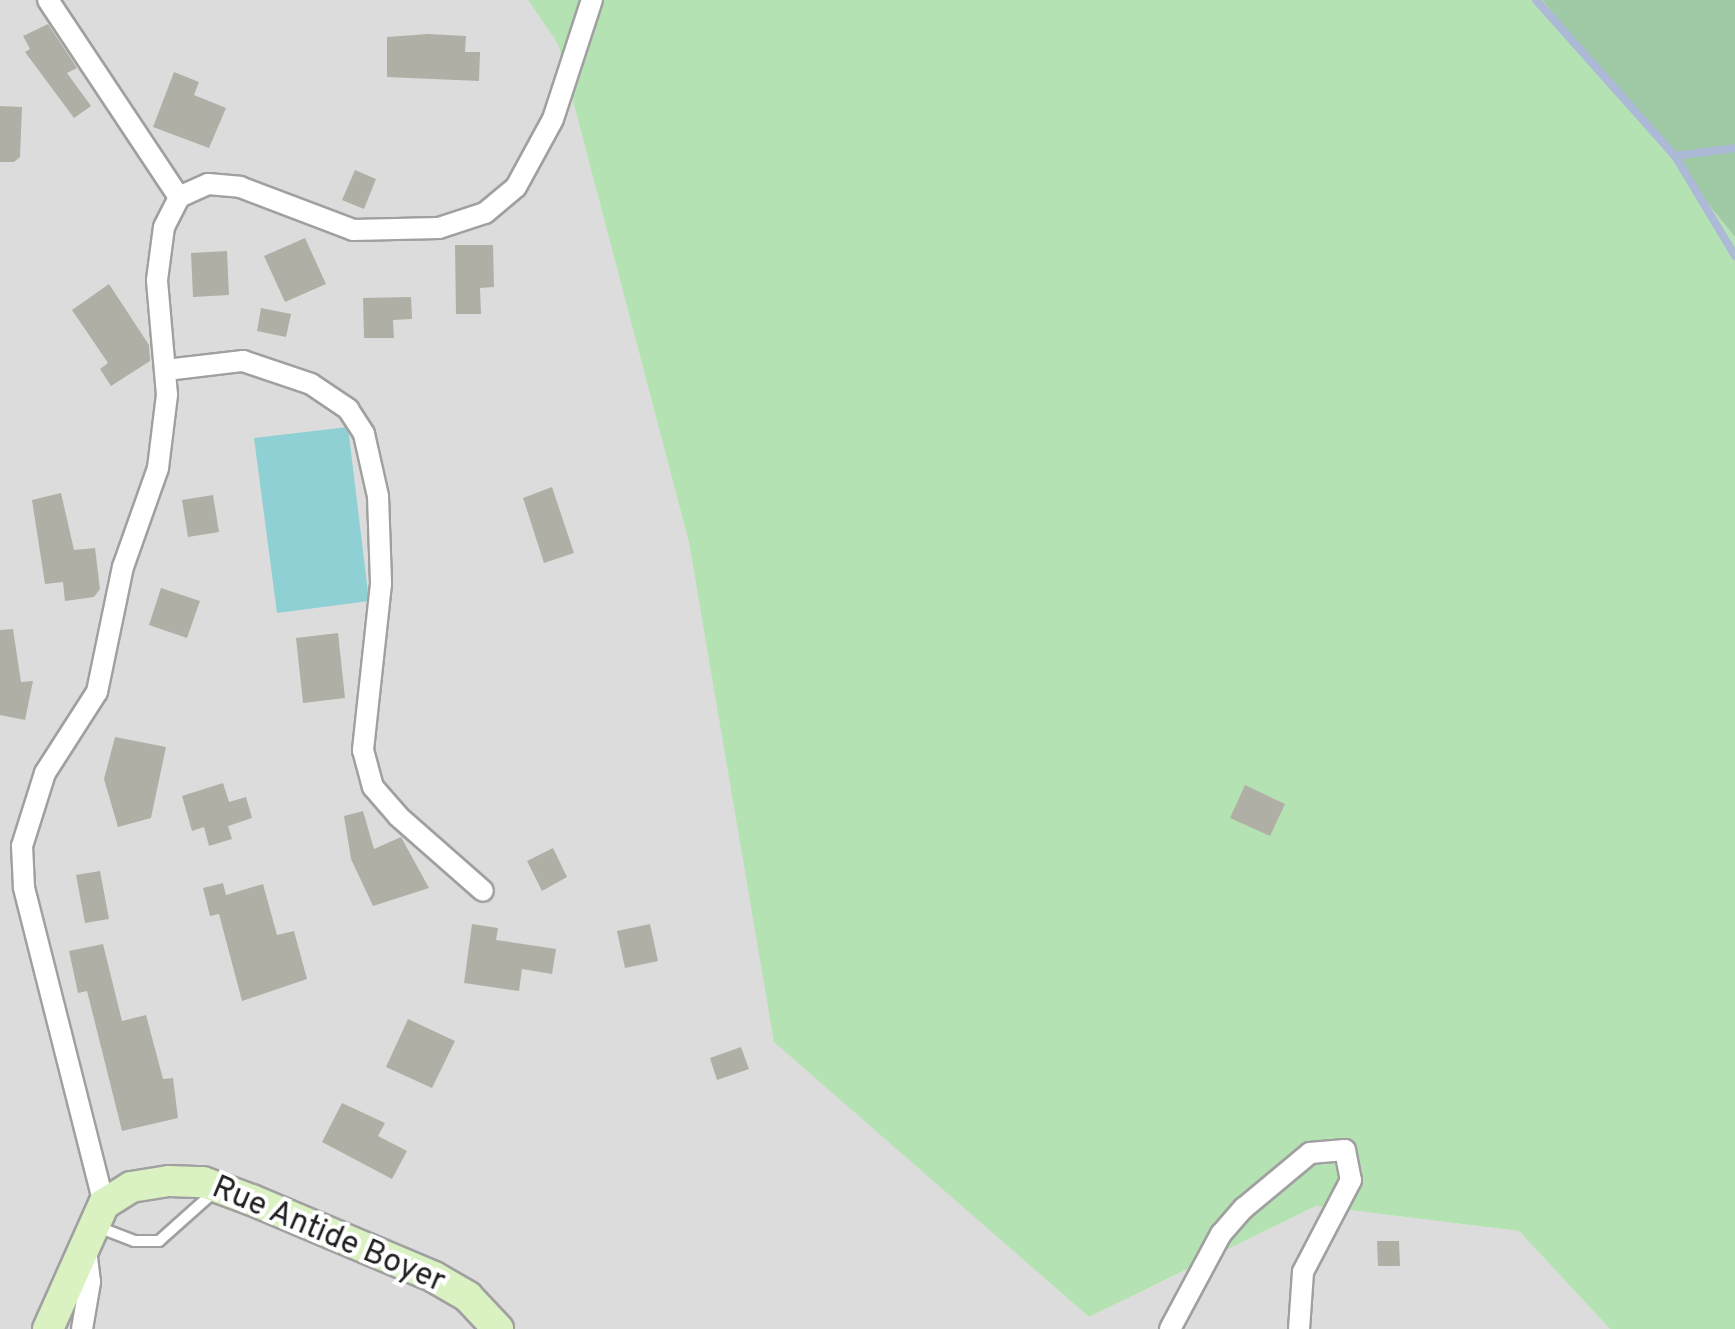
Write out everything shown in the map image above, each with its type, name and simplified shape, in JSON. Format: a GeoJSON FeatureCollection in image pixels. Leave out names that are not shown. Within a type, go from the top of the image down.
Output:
{"type":"FeatureCollection","features":[{"type":"Feature","properties":{"kind":"main road","name":"Rue Antide Boyer"},"geometry":{"type":"LineString","coordinates":[[94,1224],[131,1187],[169,1180],[218,1187],[434,1278],[468,1296],[498,1329]]}},
{"type":"Feature","properties":{"kind":"main road"},"geometry":{"type":"LineString","coordinates":[[48,1329],[94,1224]]}},
{"type":"Feature","properties":{"kind":"street"},"geometry":{"type":"LineString","coordinates":[[48,0],[179,197]]}},
{"type":"Feature","properties":{"kind":"street"},"geometry":{"type":"LineString","coordinates":[[82,1329],[94,1224],[24,888],[22,846],[45,773],[97,692],[118,586],[166,431],[166,370],[157,255],[179,197],[208,184],[240,188],[353,230],[439,228],[485,213],[516,187],[553,118],[592,0]]}},
{"type":"Feature","properties":{"kind":"street"},"geometry":{"type":"LineString","coordinates":[[166,370],[243,361],[311,384],[348,409],[364,434],[378,496],[381,584],[362,750],[373,786],[386,802],[483,891]]}},
{"type":"Feature","properties":{"kind":"street"},"geometry":{"type":"LineString","coordinates":[[1170,1329],[1222,1234],[1244,1208],[1310,1153],[1344,1150],[1351,1180],[1303,1272],[1299,1329]]}},
{"type":"Feature","properties":{"kind":"lane"},"geometry":{"type":"LineString","coordinates":[[94,1224],[134,1240],[159,1241],[218,1187]]}},
{"type":"Feature","properties":{"kind":"shaded area"},"geometry":{"type":"Polygon","coordinates":[[[0,0],[528,0],[558,44],[689,543],[775,1042],[1089,1317],[1316,1206],[1519,1231],[1610,1329],[0,1329],[0,0]]]}},
{"type":"Feature","properties":{"kind":"shaded area"},"geometry":{"type":"Polygon","coordinates":[[[348,427],[369,601],[277,613],[254,438],[348,427]]]}},
{"type":"Feature","properties":{"kind":"green space"},"geometry":{"type":"Polygon","coordinates":[[[528,0],[1542,0],[1735,237],[1735,1329],[1610,1329],[1519,1231],[1316,1206],[1089,1317],[774,1042],[689,543],[558,44],[528,0]]]}},
{"type":"Feature","properties":{"kind":"green space"},"geometry":{"type":"Polygon","coordinates":[[[1542,0],[1735,0],[1735,237],[1542,0]]]}},
{"type":"Feature","properties":{"kind":"building"},"geometry":{"type":"Polygon","coordinates":[[[48,24],[77,68],[67,73],[91,106],[74,118],[25,52],[30,49],[23,36],[48,24]]]}},
{"type":"Feature","properties":{"kind":"building"},"geometry":{"type":"Polygon","coordinates":[[[466,36],[465,52],[480,52],[479,81],[387,77],[387,37],[466,36]]]}},
{"type":"Feature","properties":{"kind":"building"},"geometry":{"type":"Polygon","coordinates":[[[174,72],[199,82],[194,95],[226,108],[209,148],[153,127],[174,72]]]}},
{"type":"Feature","properties":{"kind":"building"},"geometry":{"type":"Polygon","coordinates":[[[0,106],[22,107],[20,157],[14,162],[0,162],[0,106]]]}},
{"type":"Feature","properties":{"kind":"building"},"geometry":{"type":"Polygon","coordinates":[[[355,170],[376,179],[364,209],[342,200],[355,170]]]}},
{"type":"Feature","properties":{"kind":"building"},"geometry":{"type":"Polygon","coordinates":[[[305,238],[326,284],[285,302],[264,256],[305,238]]]}},
{"type":"Feature","properties":{"kind":"building"},"geometry":{"type":"Polygon","coordinates":[[[455,245],[493,245],[494,287],[480,288],[481,314],[456,314],[455,245]]]}},
{"type":"Feature","properties":{"kind":"building"},"geometry":{"type":"Polygon","coordinates":[[[227,251],[229,295],[193,297],[191,253],[227,251]]]}},
{"type":"Feature","properties":{"kind":"building"},"geometry":{"type":"Polygon","coordinates":[[[109,284],[149,345],[150,361],[111,386],[100,369],[108,363],[72,310],[109,284]]]}},
{"type":"Feature","properties":{"kind":"building"},"geometry":{"type":"Polygon","coordinates":[[[411,297],[412,319],[393,320],[394,338],[364,338],[363,298],[411,297]]]}},
{"type":"Feature","properties":{"kind":"building"},"geometry":{"type":"Polygon","coordinates":[[[261,308],[291,314],[286,337],[257,331],[261,308]]]}},
{"type":"Feature","properties":{"kind":"building"},"geometry":{"type":"Polygon","coordinates":[[[552,487],[574,553],[544,563],[523,498],[552,487]]]}},
{"type":"Feature","properties":{"kind":"building"},"geometry":{"type":"Polygon","coordinates":[[[61,493],[74,550],[95,548],[100,589],[94,597],[65,601],[63,582],[45,584],[32,500],[61,493]]]}},
{"type":"Feature","properties":{"kind":"building"},"geometry":{"type":"Polygon","coordinates":[[[213,495],[219,532],[188,537],[182,500],[213,495]]]}},
{"type":"Feature","properties":{"kind":"building"},"geometry":{"type":"Polygon","coordinates":[[[161,588],[200,601],[187,638],[149,625],[161,588]]]}},
{"type":"Feature","properties":{"kind":"building"},"geometry":{"type":"Polygon","coordinates":[[[13,629],[21,682],[33,681],[25,720],[0,715],[0,630],[13,629]]]}},
{"type":"Feature","properties":{"kind":"building"},"geometry":{"type":"Polygon","coordinates":[[[338,633],[345,698],[303,703],[296,638],[338,633]]]}},
{"type":"Feature","properties":{"kind":"building"},"geometry":{"type":"Polygon","coordinates":[[[115,737],[166,747],[151,818],[118,827],[104,779],[115,737]]]}},
{"type":"Feature","properties":{"kind":"building"},"geometry":{"type":"Polygon","coordinates":[[[223,783],[229,802],[246,797],[252,818],[228,826],[232,839],[209,846],[204,827],[192,831],[182,796],[223,783]]]}},
{"type":"Feature","properties":{"kind":"building"},"geometry":{"type":"Polygon","coordinates":[[[1245,785],[1285,804],[1270,836],[1230,818],[1245,785]]]}},
{"type":"Feature","properties":{"kind":"building"},"geometry":{"type":"Polygon","coordinates":[[[363,811],[374,849],[401,837],[429,888],[373,906],[351,859],[344,816],[363,811]]]}},
{"type":"Feature","properties":{"kind":"building"},"geometry":{"type":"Polygon","coordinates":[[[553,848],[567,877],[542,891],[527,861],[553,848]]]}},
{"type":"Feature","properties":{"kind":"building"},"geometry":{"type":"Polygon","coordinates":[[[100,871],[109,919],[85,923],[76,875],[100,871]]]}},
{"type":"Feature","properties":{"kind":"building"},"geometry":{"type":"Polygon","coordinates":[[[223,883],[226,895],[263,884],[277,935],[294,931],[307,979],[242,1001],[219,914],[210,916],[203,888],[223,883]]]}},
{"type":"Feature","properties":{"kind":"building"},"geometry":{"type":"Polygon","coordinates":[[[472,924],[498,928],[496,940],[556,949],[552,974],[522,969],[519,991],[464,983],[472,924]]]}},
{"type":"Feature","properties":{"kind":"building"},"geometry":{"type":"Polygon","coordinates":[[[650,924],[658,961],[625,968],[617,931],[650,924]]]}},
{"type":"Feature","properties":{"kind":"building"},"geometry":{"type":"Polygon","coordinates":[[[103,944],[122,1021],[146,1015],[163,1079],[173,1078],[178,1118],[122,1131],[87,991],[78,993],[69,951],[103,944]]]}},
{"type":"Feature","properties":{"kind":"building"},"geometry":{"type":"Polygon","coordinates":[[[408,1019],[455,1041],[432,1088],[386,1067],[408,1019]]]}},
{"type":"Feature","properties":{"kind":"building"},"geometry":{"type":"Polygon","coordinates":[[[741,1047],[749,1069],[717,1080],[710,1058],[741,1047]]]}},
{"type":"Feature","properties":{"kind":"building"},"geometry":{"type":"Polygon","coordinates":[[[342,1103],[385,1123],[378,1136],[407,1151],[392,1179],[322,1142],[342,1103]]]}},
{"type":"Feature","properties":{"kind":"building"},"geometry":{"type":"Polygon","coordinates":[[[1377,1241],[1399,1241],[1400,1266],[1378,1266],[1377,1241]]]}},
{"type":"Feature","properties":{"kind":"waterway"},"geometry":{"type":"LineString","coordinates":[[1536,0],[1675,156],[1735,256]]}},
{"type":"Feature","properties":{"kind":"waterway"},"geometry":{"type":"LineString","coordinates":[[1675,156],[1735,148]]}}]}
